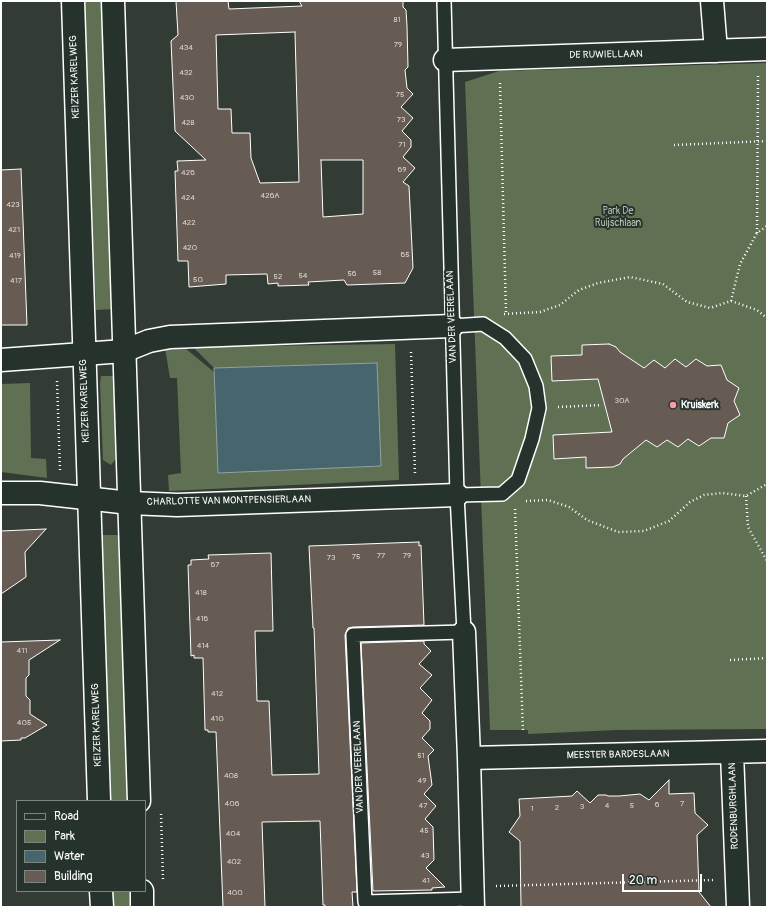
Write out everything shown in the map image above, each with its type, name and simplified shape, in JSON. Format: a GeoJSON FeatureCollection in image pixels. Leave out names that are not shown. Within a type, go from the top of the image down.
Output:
{"type":"FeatureCollection","features":[{"type":"Feature","properties":{"kind":"street","name":"KEIZER KARELWEG"},"geometry":{"type":"LineString","coordinates":[[73,1],[99,800]]}},
{"type":"Feature","properties":{"kind":"street"},"geometry":{"type":"LineString","coordinates":[[113,1],[139,800]]}},
{"type":"Feature","properties":{"kind":"street"},"geometry":{"type":"LineString","coordinates":[[712,1],[716,51]]}},
{"type":"Feature","properties":{"kind":"street","name":"DE RUWIELLAAN"},"geometry":{"type":"LineString","coordinates":[[445,60],[762,49]]}},
{"type":"Feature","properties":{"kind":"street"},"geometry":{"type":"LineString","coordinates":[[1,360],[124,351],[149,341],[170,337],[452,326]]}},
{"type":"Feature","properties":{"kind":"street","name":"CHARLOTTE VAN MONTPENSIERLAAN"},"geometry":{"type":"LineString","coordinates":[[1,492],[40,493],[130,502],[177,504],[457,495]]}},
{"type":"Feature","properties":{"kind":"street","name":"VAN DER VEERELAAN"},"geometry":{"type":"LineString","coordinates":[[464,632],[469,758],[472,898]]}},
{"type":"Feature","properties":{"kind":"street","name":"MEESTER BARDESLAAN"},"geometry":{"type":"LineString","coordinates":[[469,758],[767,752]]}},
{"type":"Feature","properties":{"kind":"street","name":"RODENBURGHLAAN"},"geometry":{"type":"LineString","coordinates":[[732,753],[738,907]]}},
{"type":"Feature","properties":{"kind":"street"},"geometry":{"type":"LineString","coordinates":[[102,892],[102,907]]}},
{"type":"Feature","properties":{"kind":"street"},"geometry":{"type":"LineString","coordinates":[[142,892],[142,907]]}},
{"type":"Feature","properties":{"kind":"lane","name":"VAN DER VEERELAAN"},"geometry":{"type":"LineString","coordinates":[[444,1],[457,495],[464,632],[353,635],[364,902],[472,898]]}},
{"type":"Feature","properties":{"kind":"lane"},"geometry":{"type":"LineString","coordinates":[[452,326],[482,324],[505,338],[525,359],[536,386],[539,408],[532,439],[518,480],[502,494],[457,495]]}},
{"type":"Feature","properties":{"kind":"path"},"geometry":{"type":"LineString","coordinates":[[758,233],[762,49]]}},
{"type":"Feature","properties":{"kind":"path"},"geometry":{"type":"LineString","coordinates":[[500,57],[506,313]]}},
{"type":"Feature","properties":{"kind":"path"},"geometry":{"type":"LineString","coordinates":[[674,145],[767,141]]}},
{"type":"Feature","properties":{"kind":"path"},"geometry":{"type":"LineString","coordinates":[[731,301],[740,264],[758,233],[767,226]]}},
{"type":"Feature","properties":{"kind":"path"},"geometry":{"type":"LineString","coordinates":[[482,324],[506,313],[540,312],[560,305],[579,290],[598,283],[630,278],[663,284],[686,302],[710,308],[731,301],[757,310],[767,318]]}},
{"type":"Feature","properties":{"kind":"path"},"geometry":{"type":"LineString","coordinates":[[410,328],[416,496]]}},
{"type":"Feature","properties":{"kind":"path"},"geometry":{"type":"LineString","coordinates":[[539,408],[602,405]]}},
{"type":"Feature","properties":{"kind":"path"},"geometry":{"type":"LineString","coordinates":[[502,494],[515,501],[548,500],[569,507],[587,520],[618,532],[644,531],[669,521],[690,502],[704,495],[722,493],[746,496],[767,484]]}},
{"type":"Feature","properties":{"kind":"path"},"geometry":{"type":"LineString","coordinates":[[746,496],[748,527],[767,561]]}},
{"type":"Feature","properties":{"kind":"path"},"geometry":{"type":"LineString","coordinates":[[515,501],[524,757]]}},
{"type":"Feature","properties":{"kind":"path"},"geometry":{"type":"LineString","coordinates":[[730,660],[767,658]]}},
{"type":"Feature","properties":{"kind":"path"},"geometry":{"type":"LineString","coordinates":[[472,898],[737,879]]}},
{"type":"Feature","properties":{"kind":"green space"},"geometry":{"type":"Polygon","coordinates":[[[83,1],[101,1],[113,309],[96,310],[83,1]]]}},
{"type":"Feature","properties":{"kind":"green space","name":"Park De Ruijschlaan"},"geometry":{"type":"Polygon","coordinates":[[[767,63],[767,729],[617,730],[528,734],[528,730],[490,730],[465,82],[499,71],[767,63]]]}},
{"type":"Feature","properties":{"kind":"green space"},"geometry":{"type":"Polygon","coordinates":[[[395,344],[399,480],[169,491],[168,475],[181,473],[177,378],[170,378],[165,348],[185,348],[214,372],[219,473],[381,466],[377,363],[214,368],[193,347],[395,344]]]}},
{"type":"Feature","properties":{"kind":"green space"},"geometry":{"type":"Polygon","coordinates":[[[101,376],[113,376],[117,394],[118,456],[111,465],[103,460],[101,376]]]}},
{"type":"Feature","properties":{"kind":"green space"},"geometry":{"type":"Polygon","coordinates":[[[30,383],[31,458],[46,459],[47,478],[1,472],[1,384],[30,383]]]}},
{"type":"Feature","properties":{"kind":"green space"},"geometry":{"type":"Polygon","coordinates":[[[100,535],[120,535],[129,800],[109,800],[100,535]]]}},
{"type":"Feature","properties":{"kind":"green space"},"geometry":{"type":"Polygon","coordinates":[[[112,892],[132,892],[132,907],[113,907],[112,892]]]}},
{"type":"Feature","properties":{"kind":"water"},"geometry":{"type":"Polygon","coordinates":[[[377,363],[381,466],[218,473],[214,368],[377,363]]]}},
{"type":"Feature","properties":{"kind":"building"},"geometry":{"type":"Polygon","coordinates":[[[176,1],[228,1],[229,9],[302,6],[299,1],[403,1],[403,7],[406,10],[407,26],[408,67],[405,70],[407,88],[413,94],[401,107],[413,118],[402,131],[411,140],[411,147],[403,157],[415,168],[403,182],[409,186],[413,268],[405,283],[347,285],[344,280],[308,282],[309,285],[278,286],[278,283],[268,284],[267,274],[226,275],[226,284],[189,287],[188,261],[178,261],[175,171],[178,171],[177,161],[206,160],[175,131],[171,41],[178,35],[176,1]],[[295,32],[216,35],[218,109],[231,109],[232,133],[250,133],[251,158],[260,183],[299,182],[295,32]],[[321,160],[323,217],[363,214],[363,160],[321,160]]]}},
{"type":"Feature","properties":{"kind":"building"},"geometry":{"type":"Polygon","coordinates":[[[21,169],[27,325],[1,325],[1,170],[21,169]]]}},
{"type":"Feature","properties":{"kind":"building","name":"Kruiskerk"},"geometry":{"type":"Polygon","coordinates":[[[609,344],[616,347],[620,352],[644,368],[654,360],[665,368],[675,359],[686,367],[696,359],[707,366],[721,365],[727,380],[739,388],[734,401],[740,415],[728,423],[724,438],[711,438],[699,446],[688,439],[678,447],[667,440],[657,447],[646,440],[623,459],[620,464],[613,467],[586,468],[586,457],[554,459],[553,435],[612,432],[598,379],[552,381],[551,356],[582,355],[582,345],[609,344]]]}},
{"type":"Feature","properties":{"kind":"building"},"geometry":{"type":"Polygon","coordinates":[[[46,529],[25,552],[26,577],[1,594],[1,531],[46,529]]]}},
{"type":"Feature","properties":{"kind":"building"},"geometry":{"type":"Polygon","coordinates":[[[419,542],[419,546],[421,545],[424,625],[353,627],[348,628],[345,635],[357,892],[352,892],[353,907],[325,907],[325,905],[323,905],[320,821],[262,822],[265,907],[223,907],[216,732],[208,732],[208,730],[205,730],[203,658],[194,658],[194,655],[191,656],[188,565],[191,565],[191,560],[209,559],[208,555],[271,553],[273,631],[255,631],[257,701],[269,701],[272,775],[319,774],[314,628],[309,546],[419,542]]]}},
{"type":"Feature","properties":{"kind":"building"},"geometry":{"type":"Polygon","coordinates":[[[60,640],[29,660],[29,675],[26,678],[26,696],[30,700],[30,714],[47,725],[25,738],[21,738],[21,740],[1,741],[1,642],[60,640]]]}},
{"type":"Feature","properties":{"kind":"building"},"geometry":{"type":"Polygon","coordinates":[[[424,641],[424,644],[431,651],[419,664],[432,675],[420,688],[432,700],[422,713],[430,721],[430,729],[422,738],[434,750],[428,756],[432,785],[424,794],[436,806],[425,819],[433,827],[434,860],[426,868],[445,887],[432,888],[432,890],[373,891],[361,643],[424,641]]]}},
{"type":"Feature","properties":{"kind":"building"},"geometry":{"type":"Polygon","coordinates":[[[669,780],[669,794],[694,793],[695,813],[708,825],[697,835],[699,892],[711,907],[521,907],[520,841],[509,832],[520,816],[519,799],[572,796],[577,791],[590,803],[598,795],[619,796],[640,794],[649,800],[669,780]]]}},
{"type":"Feature","properties":{"kind":"place","name":"Kruiskerk"},"geometry":{"type":"Point","coordinates":[673,405]}}]}
